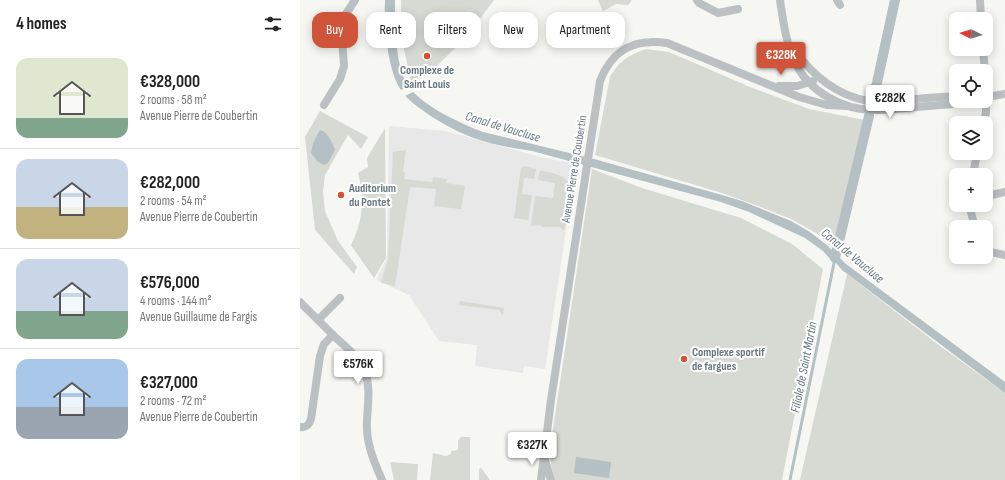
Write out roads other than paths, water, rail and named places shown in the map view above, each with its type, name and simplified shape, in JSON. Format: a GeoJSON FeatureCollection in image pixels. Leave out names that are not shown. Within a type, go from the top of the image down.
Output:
{"type":"FeatureCollection","features":[{"type":"Feature","properties":{"kind":"street"},"geometry":{"type":"LineString","coordinates":[[324,105],[342,73],[344,66],[341,26],[342,21],[355,0]]}},
{"type":"Feature","properties":{"kind":"street"},"geometry":{"type":"LineString","coordinates":[[697,0],[699,4],[718,13],[738,9]]}},
{"type":"Feature","properties":{"kind":"street"},"geometry":{"type":"LineString","coordinates":[[780,0],[784,27],[795,62],[800,72],[814,83]]}},
{"type":"Feature","properties":{"kind":"street"},"geometry":{"type":"LineString","coordinates":[[980,0],[981,12]]}},
{"type":"Feature","properties":{"kind":"street"},"geometry":{"type":"LineString","coordinates":[[788,40],[814,83],[812,94],[799,97]]}},
{"type":"Feature","properties":{"kind":"street","name":"Avenue Pierre de Coubertin"},"geometry":{"type":"LineString","coordinates":[[540,480],[600,81],[607,66],[616,56],[629,46],[642,42],[661,42],[679,47],[799,97],[827,105],[874,110],[882,105]]}},
{"type":"Feature","properties":{"kind":"street"},"geometry":{"type":"LineString","coordinates":[[793,87],[799,81],[800,72]]}},
{"type":"Feature","properties":{"kind":"street","name":"Avenue Pierre de Coubertin"},"geometry":{"type":"LineString","coordinates":[[814,83],[826,96],[847,106]]}},
{"type":"Feature","properties":{"kind":"street","name":"Avenue Pierre de Coubertin"},"geometry":{"type":"LineString","coordinates":[[769,84],[793,87],[814,83],[833,87],[853,97],[882,105],[949,101]]}},
{"type":"Feature","properties":{"kind":"street"},"geometry":{"type":"LineString","coordinates":[[993,96],[1005,94]]}},
{"type":"Feature","properties":{"kind":"street","name":"Avenue Pierre de Coubertin"},"geometry":{"type":"LineString","coordinates":[[944,101],[949,99]]}},
{"type":"Feature","properties":{"kind":"street"},"geometry":{"type":"LineString","coordinates":[[993,195],[1005,192]]}},
{"type":"Feature","properties":{"kind":"street"},"geometry":{"type":"LineString","coordinates":[[993,252],[1005,255]]}},
{"type":"Feature","properties":{"kind":"street"},"geometry":{"type":"LineString","coordinates":[[318,320],[340,298]]}},
{"type":"Feature","properties":{"kind":"street"},"geometry":{"type":"LineString","coordinates":[[300,302],[356,357],[364,371],[368,382],[369,393],[367,430],[372,457],[382,480]]}},
{"type":"Feature","properties":{"kind":"street"},"geometry":{"type":"LineString","coordinates":[[300,427],[306,427],[311,419],[321,349],[333,335]]}},
{"type":"Feature","properties":{"kind":"street","name":"Avenue Pierre de Coubertin"},"geometry":{"type":"LineString","coordinates":[[544,454],[551,480]]}},
{"type":"Feature","properties":{"kind":"waterway"},"geometry":{"type":"LineString","coordinates":[[875,92],[895,0]]}},
{"type":"Feature","properties":{"kind":"waterway","name":"Canal de Vaucluse"},"geometry":{"type":"LineString","coordinates":[[835,258],[869,116]]}},
{"type":"Feature","properties":{"kind":"waterway","name":"Filiole de Saint Martin"},"geometry":{"type":"LineString","coordinates":[[790,480],[835,258]]}},
{"type":"Feature","properties":{"kind":"place","name":"Complexe de Saint Louis"},"geometry":{"type":"Point","coordinates":[427,56]}},
{"type":"Feature","properties":{"kind":"place","name":"Auditorium du Pontet"},"geometry":{"type":"Point","coordinates":[341,195]}},
{"type":"Feature","properties":{"kind":"place","name":"Complexe sportif de fargues"},"geometry":{"type":"Point","coordinates":[684,359]}}]}
